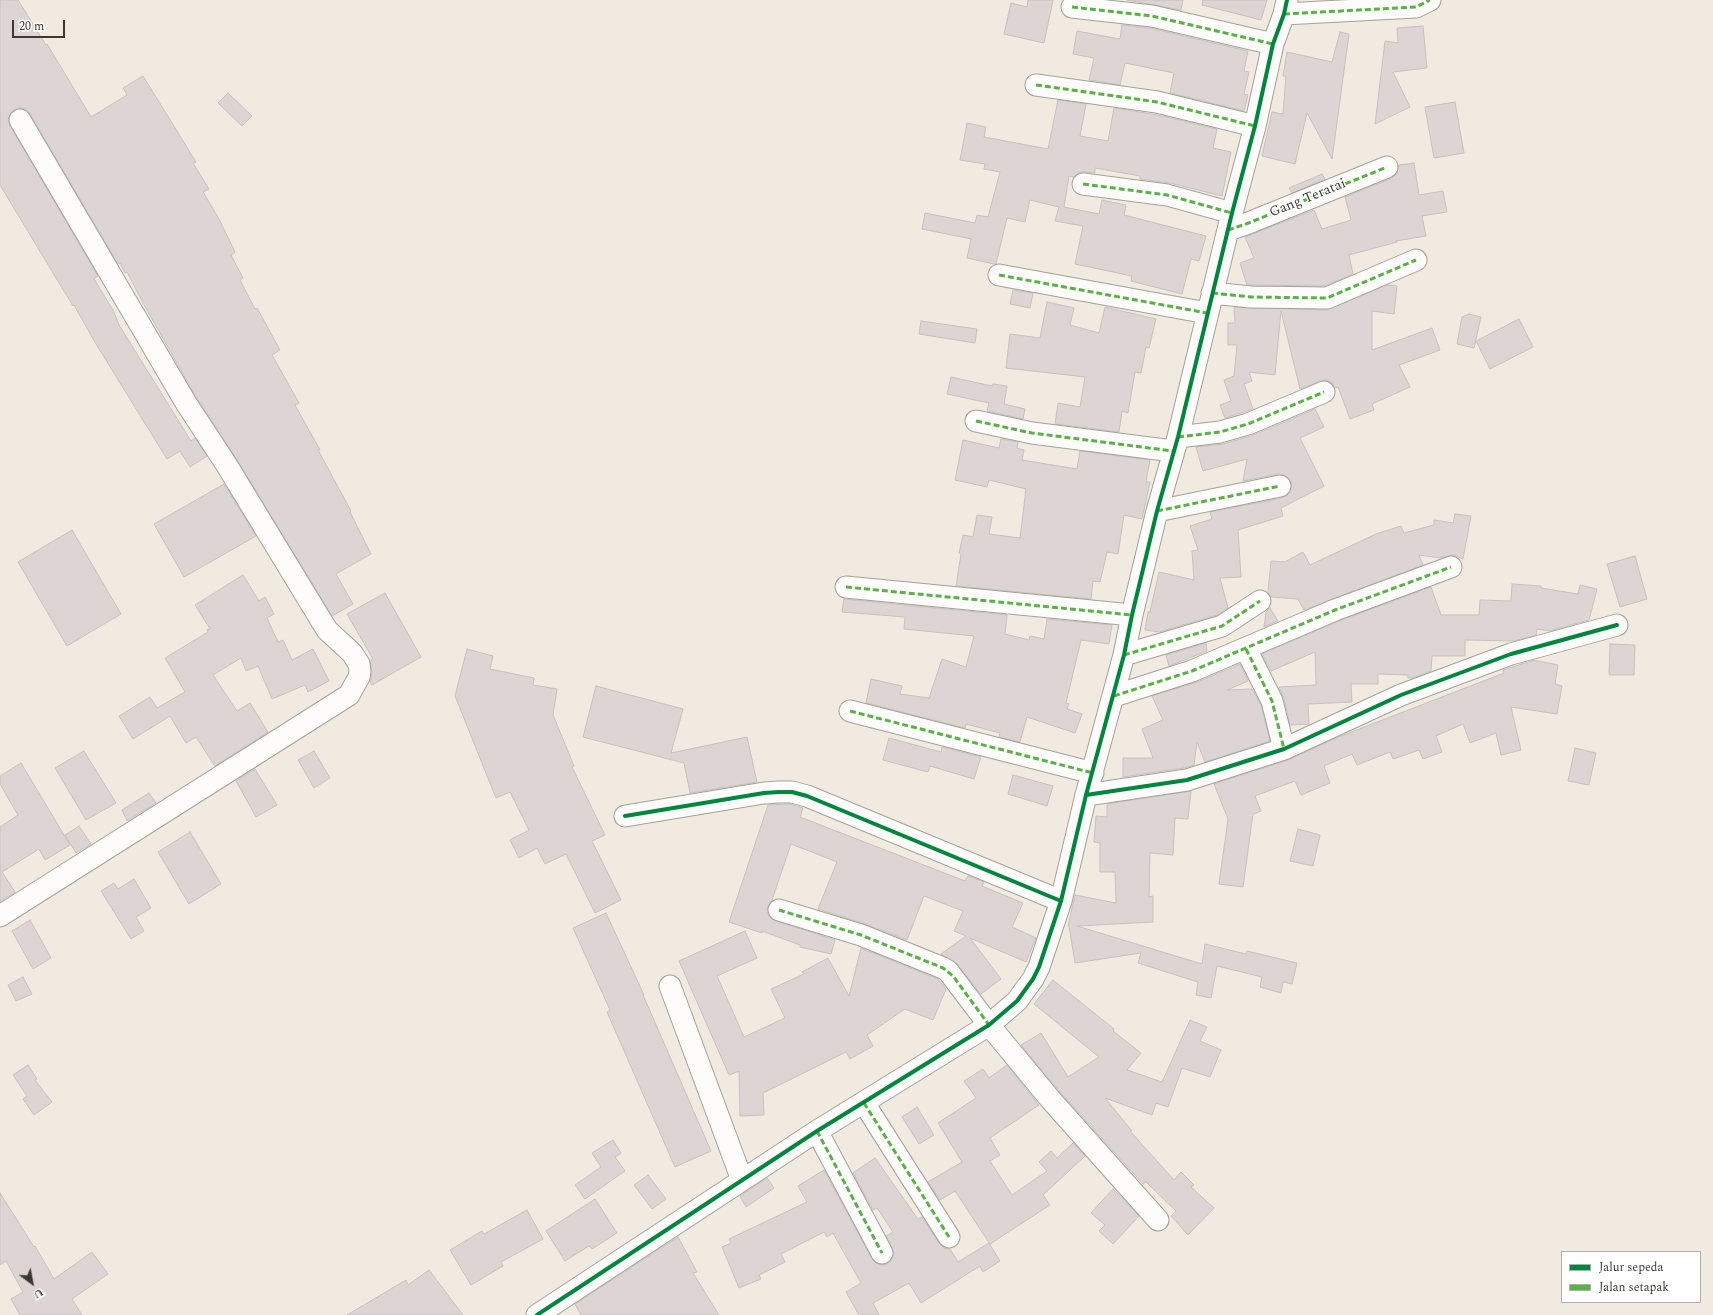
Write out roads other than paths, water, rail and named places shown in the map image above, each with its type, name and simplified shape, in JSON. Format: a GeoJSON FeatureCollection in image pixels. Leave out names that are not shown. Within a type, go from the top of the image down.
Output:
{"type":"FeatureCollection","features":[{"type":"Feature","properties":{"kind":"street"},"geometry":{"type":"LineString","coordinates":[[544,1313],[817,1131],[989,1025],[1017,1001],[1033,979],[1039,968],[1061,900],[1086,795],[1114,696],[1132,615],[1212,293],[1256,126],[1273,44],[1286,7],[1416,7],[1430,0]]}},
{"type":"Feature","properties":{"kind":"street"},"geometry":{"type":"LineString","coordinates":[[1072,7],[1152,16],[1273,44]]}},
{"type":"Feature","properties":{"kind":"street"},"geometry":{"type":"LineString","coordinates":[[1036,85],[1157,102],[1256,126]]}},
{"type":"Feature","properties":{"kind":"street"},"geometry":{"type":"LineString","coordinates":[[0,916],[349,695],[359,677],[360,671],[359,664],[352,653],[327,630],[223,460],[186,403],[20,120]]}},
{"type":"Feature","properties":{"kind":"street","name":"Gang Teratai"},"geometry":{"type":"LineString","coordinates":[[1230,222],[1246,224],[1387,167]]}},
{"type":"Feature","properties":{"kind":"street"},"geometry":{"type":"LineString","coordinates":[[1083,184],[1167,195],[1230,222]]}},
{"type":"Feature","properties":{"kind":"street"},"geometry":{"type":"LineString","coordinates":[[1212,293],[1250,297],[1326,298],[1416,260]]}},
{"type":"Feature","properties":{"kind":"street"},"geometry":{"type":"LineString","coordinates":[[999,275],[1207,313]]}},
{"type":"Feature","properties":{"kind":"street"},"geometry":{"type":"LineString","coordinates":[[976,421],[1032,433],[1175,444],[1248,424],[1324,392]]}},
{"type":"Feature","properties":{"kind":"street"},"geometry":{"type":"LineString","coordinates":[[1158,511],[1280,486]]}},
{"type":"Feature","properties":{"kind":"street"},"geometry":{"type":"LineString","coordinates":[[1114,696],[1192,671],[1335,610],[1451,567]]}},
{"type":"Feature","properties":{"kind":"street"},"geometry":{"type":"LineString","coordinates":[[846,587],[1132,615]]}},
{"type":"Feature","properties":{"kind":"street"},"geometry":{"type":"LineString","coordinates":[[1124,655],[1222,626],[1260,601]]}},
{"type":"Feature","properties":{"kind":"street"},"geometry":{"type":"LineString","coordinates":[[1086,795],[1187,780],[1284,749],[1401,694],[1504,656],[1617,625]]}},
{"type":"Feature","properties":{"kind":"street"},"geometry":{"type":"LineString","coordinates":[[1246,648],[1272,701],[1284,749]]}},
{"type":"Feature","properties":{"kind":"street"},"geometry":{"type":"LineString","coordinates":[[850,711],[1093,773]]}},
{"type":"Feature","properties":{"kind":"street"},"geometry":{"type":"LineString","coordinates":[[625,816],[764,793],[792,792],[806,796],[1061,900]]}},
{"type":"Feature","properties":{"kind":"street"},"geometry":{"type":"LineString","coordinates":[[779,910],[861,935],[943,968],[953,976],[989,1025],[1051,1100],[1158,1220]]}},
{"type":"Feature","properties":{"kind":"street"},"geometry":{"type":"LineString","coordinates":[[670,986],[742,1180]]}},
{"type":"Feature","properties":{"kind":"street"},"geometry":{"type":"LineString","coordinates":[[864,1103],[949,1237]]}},
{"type":"Feature","properties":{"kind":"street"},"geometry":{"type":"LineString","coordinates":[[817,1131],[882,1253]]}}]}
